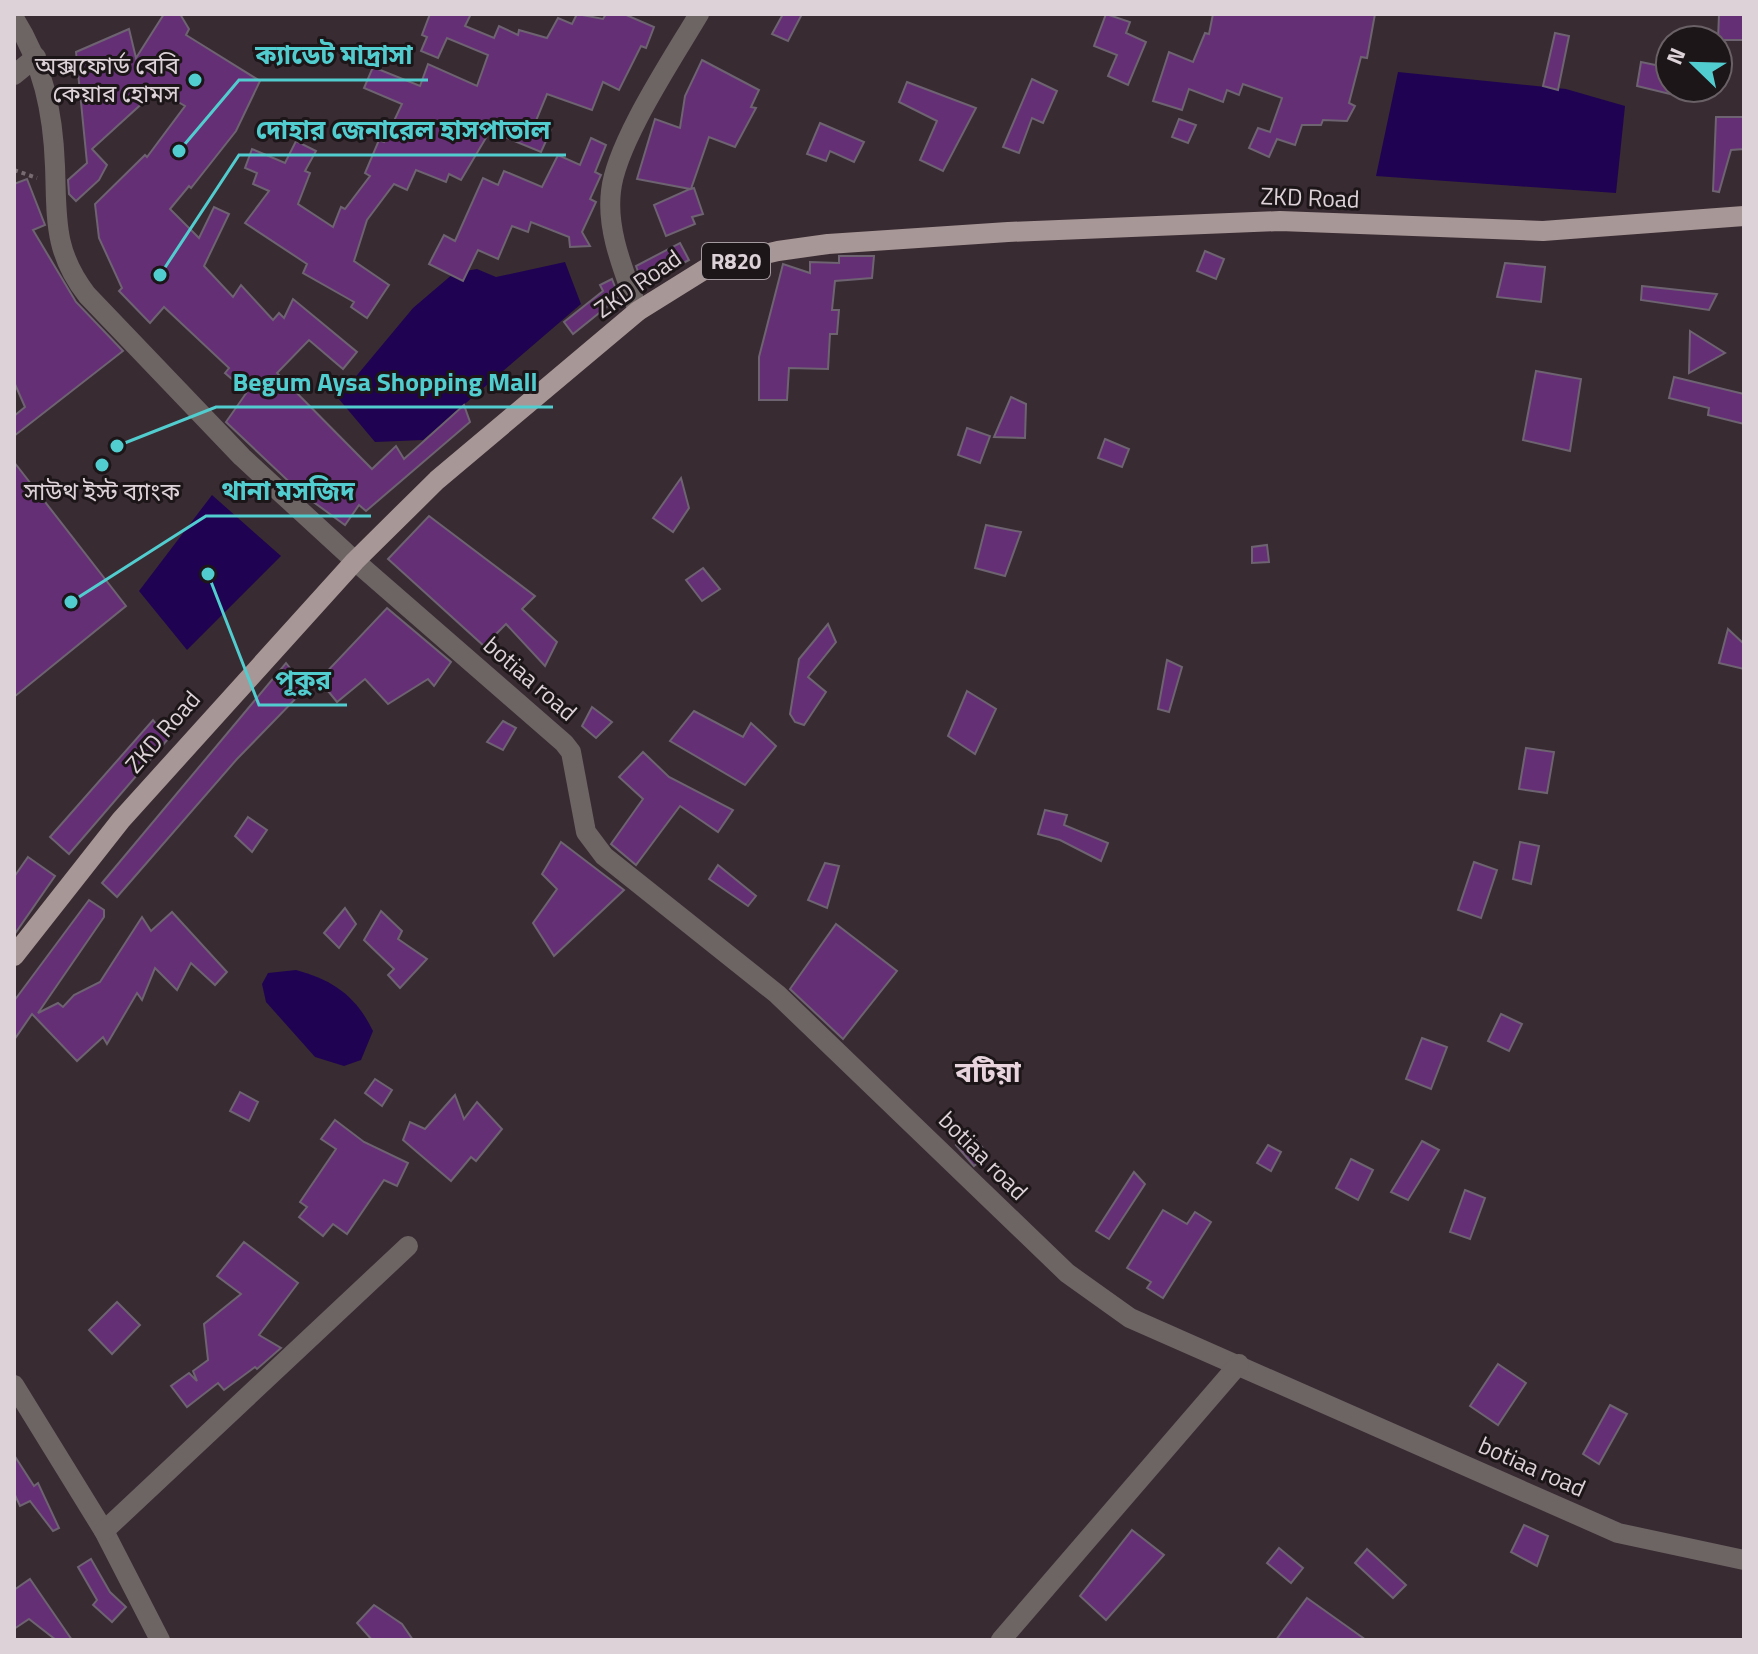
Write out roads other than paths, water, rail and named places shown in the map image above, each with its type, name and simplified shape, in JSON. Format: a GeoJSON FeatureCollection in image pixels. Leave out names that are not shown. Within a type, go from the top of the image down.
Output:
{"type":"FeatureCollection","features":[{"type":"Feature","properties":{"kind":"main road","name":"ZKD Road"},"geometry":{"type":"LineString","coordinates":[[14,956],[130,809],[355,561],[437,480],[638,311],[707,268],[778,251],[882,239],[1280,221],[1543,231],[1744,216]]}},
{"type":"Feature","properties":{"kind":"street"},"geometry":{"type":"LineString","coordinates":[[638,311],[614,241],[610,193],[613,176],[647,102],[699,14]]}},
{"type":"Feature","properties":{"kind":"street","name":"botiaa road"},"geometry":{"type":"LineString","coordinates":[[14,18],[36,57],[51,117],[58,238],[69,272],[242,457],[355,561],[564,743],[571,752],[586,832],[604,856],[777,994],[1067,1273],[1130,1318],[1618,1533],[1744,1560]]}},
{"type":"Feature","properties":{"kind":"street"},"geometry":{"type":"LineString","coordinates":[[14,75],[36,57]]}},
{"type":"Feature","properties":{"kind":"street"},"geometry":{"type":"LineString","coordinates":[[104,1531],[408,1246]]}},
{"type":"Feature","properties":{"kind":"street"},"geometry":{"type":"LineString","coordinates":[[1001,1640],[1239,1364]]}},
{"type":"Feature","properties":{"kind":"street"},"geometry":{"type":"LineString","coordinates":[[14,1385],[104,1531],[160,1640]]}},
{"type":"Feature","properties":{"kind":"place","name":"অক্সফোর্ড বেবি কেয়ার হোমস"},"geometry":{"type":"Point","coordinates":[195,80]}},
{"type":"Feature","properties":{"kind":"place","name":"ক্যাডেট মাদ্রাসা"},"geometry":{"type":"Point","coordinates":[179,151]}},
{"type":"Feature","properties":{"kind":"place","name":"দোহার জেনারেল হাসপাতাল"},"geometry":{"type":"Point","coordinates":[160,275]}},
{"type":"Feature","properties":{"kind":"place","name":"Begum Aysa Shopping Mall"},"geometry":{"type":"Point","coordinates":[117,446]}},
{"type":"Feature","properties":{"kind":"place","name":"সাউথ ইস্ট ব্যাংক"},"geometry":{"type":"Point","coordinates":[102,465]}},
{"type":"Feature","properties":{"kind":"place","name":"পূকুর"},"geometry":{"type":"Point","coordinates":[208,574]}},
{"type":"Feature","properties":{"kind":"place","name":"থানা মসজিদ"},"geometry":{"type":"Point","coordinates":[71,602]}},
{"type":"Feature","properties":{"kind":"district","name":"বটিয়া"},"geometry":{"type":"Point","coordinates":[988,1072]}}]}
